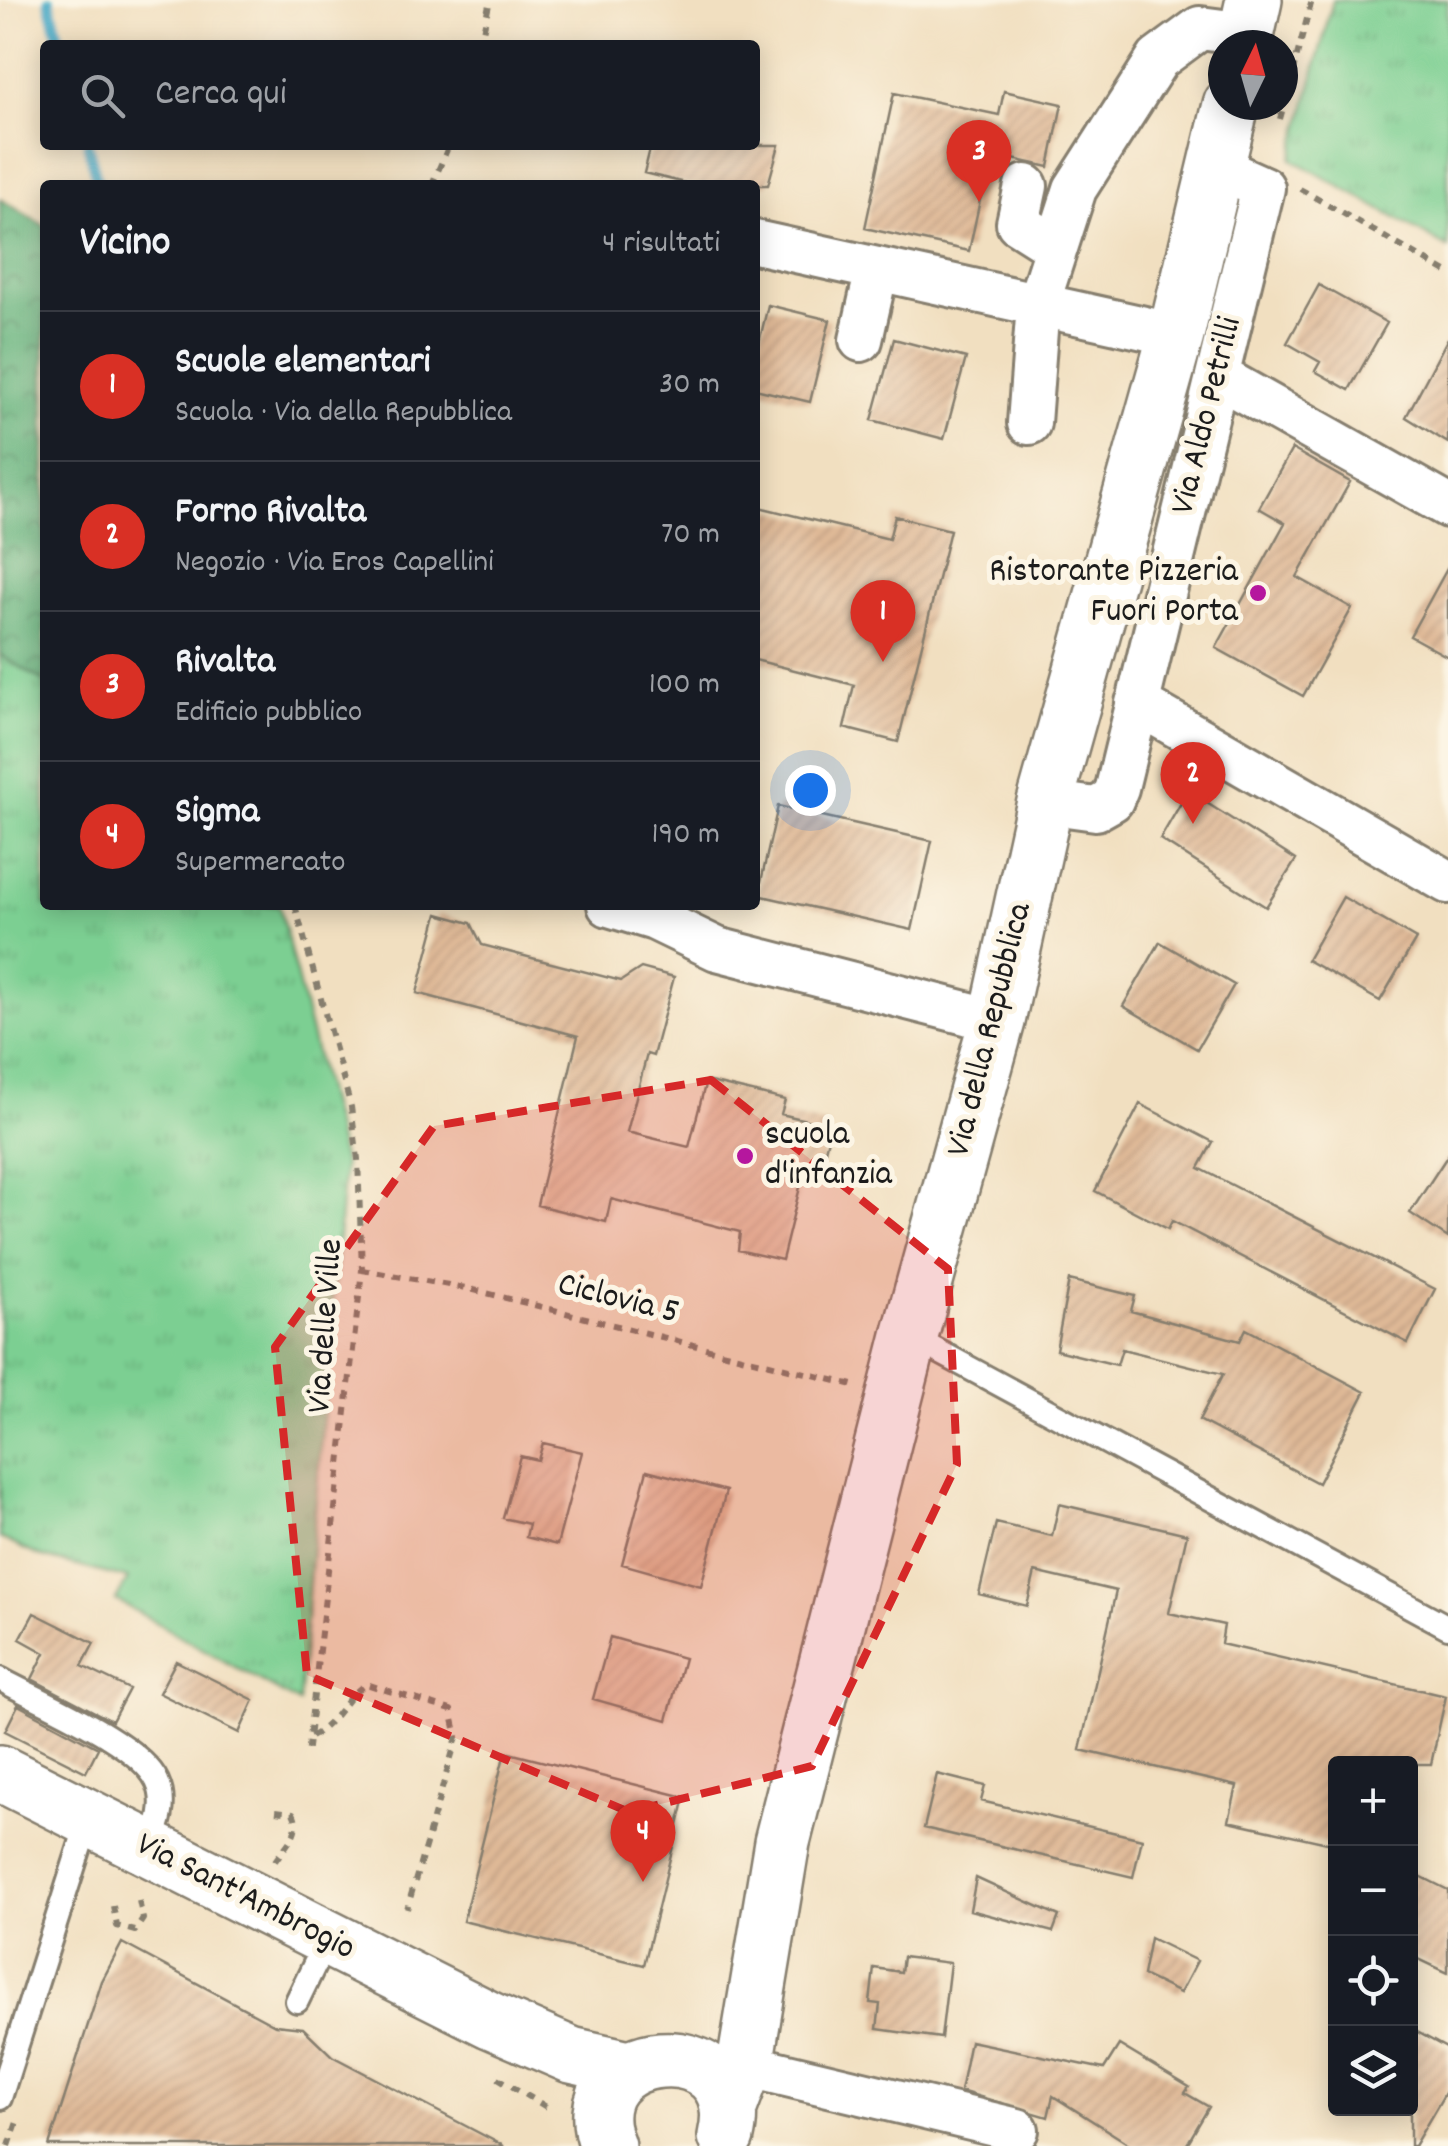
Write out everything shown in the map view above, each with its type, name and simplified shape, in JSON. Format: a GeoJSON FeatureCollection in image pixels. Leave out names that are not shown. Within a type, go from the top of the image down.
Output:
{"type":"FeatureCollection","features":[{"type":"Feature","properties":{"kind":"main road","name":"Via della Repubblica"},"geometry":{"type":"LineString","coordinates":[[732,2107],[782,1842],[910,1336],[997,1020],[1045,802],[1176,335],[1216,166],[1252,120]]}},
{"type":"Feature","properties":{"kind":"main road","name":"Via Sant'Ambrogio"},"geometry":{"type":"LineString","coordinates":[[0,1773],[89,1818],[142,1866],[326,1941],[571,2055],[654,2063]]}},
{"type":"Feature","properties":{"kind":"main road","name":"Via della Repubblica"},"geometry":{"type":"LineString","coordinates":[[605,2136],[604,2104],[613,2084],[654,2063],[720,2018],[760,1957]]}},
{"type":"Feature","properties":{"kind":"main road","name":"Via Sant'Ambrogio"},"geometry":{"type":"LineString","coordinates":[[490,2020],[605,2136]]}},
{"type":"Feature","properties":{"kind":"main road"},"geometry":{"type":"LineString","coordinates":[[654,2063],[712,2077],[732,2107]]}},
{"type":"Feature","properties":{"kind":"street"},"geometry":{"type":"LineString","coordinates":[[1028,423],[1038,304],[1074,189],[1158,59],[1236,26]]}},
{"type":"Feature","properties":{"kind":"street","name":"Via Aldo Petrilli"},"geometry":{"type":"LineString","coordinates":[[1045,802],[1096,809],[1112,800],[1263,188],[1216,166]]}},
{"type":"Feature","properties":{"kind":"street"},"geometry":{"type":"LineString","coordinates":[[1026,186],[1018,223],[1056,247]]}},
{"type":"Feature","properties":{"kind":"street"},"geometry":{"type":"LineString","coordinates":[[760,243],[1176,335]]}},
{"type":"Feature","properties":{"kind":"street"},"geometry":{"type":"LineString","coordinates":[[861,340],[877,269]]}},
{"type":"Feature","properties":{"kind":"street"},"geometry":{"type":"LineString","coordinates":[[1219,377],[1448,506]]}},
{"type":"Feature","properties":{"kind":"street"},"geometry":{"type":"LineString","coordinates":[[1137,703],[1448,882]]}},
{"type":"Feature","properties":{"kind":"street"},"geometry":{"type":"LineString","coordinates":[[625,910],[655,919],[717,949],[997,1020]]}},
{"type":"Feature","properties":{"kind":"street"},"geometry":{"type":"LineString","coordinates":[[732,2107],[1016,2130]]}},
{"type":"Feature","properties":{"kind":"lane"},"geometry":{"type":"LineString","coordinates":[[910,1336],[1448,1627]]}},
{"type":"Feature","properties":{"kind":"lane"},"geometry":{"type":"LineString","coordinates":[[0,1679],[138,1756],[158,1782],[162,1817],[142,1866]]}},
{"type":"Feature","properties":{"kind":"lane"},"geometry":{"type":"LineString","coordinates":[[0,2098],[89,1818]]}},
{"type":"Feature","properties":{"kind":"lane"},"geometry":{"type":"LineString","coordinates":[[298,2002],[326,1941]]}},
{"type":"Feature","properties":{"kind":"path"},"geometry":{"type":"LineString","coordinates":[[481,40],[490,0]]}},
{"type":"Feature","properties":{"kind":"path"},"geometry":{"type":"LineString","coordinates":[[1297,30],[1312,0]]}},
{"type":"Feature","properties":{"kind":"path"},"geometry":{"type":"LineString","coordinates":[[434,180],[447,150]]}},
{"type":"Feature","properties":{"kind":"path"},"geometry":{"type":"LineString","coordinates":[[1282,179],[1448,273]]}},
{"type":"Feature","properties":{"kind":"path","name":"Via delle Ville"},"geometry":{"type":"LineString","coordinates":[[296,910],[351,1107],[358,1159],[362,1270],[307,1756]]}},
{"type":"Feature","properties":{"kind":"path","name":"Ciclovia 5"},"geometry":{"type":"LineString","coordinates":[[362,1270],[466,1288],[861,1387]]}},
{"type":"Feature","properties":{"kind":"path"},"geometry":{"type":"LineString","coordinates":[[310,1737],[334,1724],[346,1698],[366,1684],[451,1710],[457,1737],[407,1909]]}},
{"type":"Feature","properties":{"kind":"path"},"geometry":{"type":"LineString","coordinates":[[268,1870],[298,1821],[293,1812],[276,1811]]}},
{"type":"Feature","properties":{"kind":"path"},"geometry":{"type":"LineString","coordinates":[[113,1906],[120,1929],[139,1928],[143,1920],[142,1866]]}},
{"type":"Feature","properties":{"kind":"highlighted area"},"geometry":{"type":"Polygon","coordinates":[[[711,1080],[948,1269],[957,1464],[812,1766],[629,1812],[307,1675],[275,1347],[434,1126],[711,1080]]]}},
{"type":"Feature","properties":{"kind":"green space"},"geometry":{"type":"Polygon","coordinates":[[[1333,0],[1448,0],[1448,248],[1292,159],[1333,0]]]}},
{"type":"Feature","properties":{"kind":"green space"},"geometry":{"type":"Polygon","coordinates":[[[0,199],[40,223],[40,679],[0,655],[0,199]]]}},
{"type":"Feature","properties":{"kind":"green space"},"geometry":{"type":"Polygon","coordinates":[[[0,655],[40,679],[40,910],[280,910],[344,1166],[299,1703],[116,1600],[128,1579],[39,1556],[0,1538],[0,655]]]}},
{"type":"Feature","properties":{"kind":"building"},"geometry":{"type":"Polygon","coordinates":[[[1004,91],[1062,104],[1049,167],[990,154],[969,251],[865,228],[894,93],[999,115],[1004,91]]]}},
{"type":"Feature","properties":{"kind":"building"},"geometry":{"type":"Polygon","coordinates":[[[760,145],[779,145],[768,185],[760,185],[760,180],[673,180],[644,173],[650,150],[760,150],[760,145]]]}},
{"type":"Feature","properties":{"kind":"building"},"geometry":{"type":"Polygon","coordinates":[[[1319,285],[1387,323],[1349,390],[1315,371],[1320,362],[1287,343],[1319,285]]]}},
{"type":"Feature","properties":{"kind":"building"},"geometry":{"type":"Polygon","coordinates":[[[768,305],[830,320],[810,402],[760,390],[760,339],[768,305]]]}},
{"type":"Feature","properties":{"kind":"building"},"geometry":{"type":"Polygon","coordinates":[[[1448,338],[1448,443],[1406,417],[1448,338]]]}},
{"type":"Feature","properties":{"kind":"building"},"geometry":{"type":"Polygon","coordinates":[[[894,339],[966,358],[944,439],[872,420],[894,339]]]}},
{"type":"Feature","properties":{"kind":"building"},"geometry":{"type":"Polygon","coordinates":[[[1292,449],[1350,482],[1297,577],[1352,608],[1303,696],[1216,648],[1285,523],[1259,508],[1292,449]]]}},
{"type":"Feature","properties":{"kind":"building"},"geometry":{"type":"Polygon","coordinates":[[[760,507],[889,539],[895,516],[950,530],[898,742],[844,728],[854,685],[760,661],[760,507]]]}},
{"type":"Feature","properties":{"kind":"building"},"geometry":{"type":"Polygon","coordinates":[[[1448,567],[1448,657],[1410,636],[1448,567]]]}},
{"type":"Feature","properties":{"kind":"building"},"geometry":{"type":"Polygon","coordinates":[[[1188,791],[1296,860],[1266,907],[1160,839],[1188,791]]]}},
{"type":"Feature","properties":{"kind":"building"},"geometry":{"type":"Polygon","coordinates":[[[778,806],[932,841],[912,930],[760,895],[778,806]]]}},
{"type":"Feature","properties":{"kind":"building"},"geometry":{"type":"Polygon","coordinates":[[[1343,897],[1416,939],[1380,1001],[1307,960],[1343,897]]]}},
{"type":"Feature","properties":{"kind":"building"},"geometry":{"type":"Polygon","coordinates":[[[438,914],[471,923],[482,945],[621,981],[641,968],[674,977],[653,1056],[647,1054],[627,1132],[689,1147],[706,1081],[785,1100],[781,1114],[831,1126],[819,1175],[804,1171],[782,1260],[738,1250],[740,1232],[611,1199],[606,1222],[537,1205],[578,1036],[417,993],[438,914]]]}},
{"type":"Feature","properties":{"kind":"building"},"geometry":{"type":"Polygon","coordinates":[[[1160,942],[1234,985],[1197,1049],[1123,1006],[1160,942]]]}},
{"type":"Feature","properties":{"kind":"building"},"geometry":{"type":"Polygon","coordinates":[[[1140,1104],[1213,1142],[1199,1168],[1435,1289],[1408,1343],[1172,1221],[1168,1229],[1095,1191],[1140,1104]]]}},
{"type":"Feature","properties":{"kind":"building"},"geometry":{"type":"Polygon","coordinates":[[[1448,1155],[1448,1238],[1410,1213],[1448,1155]]]}},
{"type":"Feature","properties":{"kind":"building"},"geometry":{"type":"Polygon","coordinates":[[[1069,1280],[1135,1296],[1131,1311],[1240,1341],[1246,1329],[1365,1392],[1318,1483],[1199,1420],[1223,1374],[1122,1349],[1117,1365],[1056,1350],[1069,1280]]]}},
{"type":"Feature","properties":{"kind":"building"},"geometry":{"type":"Polygon","coordinates":[[[543,1443],[582,1452],[557,1545],[526,1537],[529,1524],[503,1518],[520,1456],[538,1460],[543,1443]]]}},
{"type":"Feature","properties":{"kind":"building"},"geometry":{"type":"Polygon","coordinates":[[[647,1470],[726,1491],[701,1586],[622,1564],[647,1470]]]}},
{"type":"Feature","properties":{"kind":"building"},"geometry":{"type":"Polygon","coordinates":[[[1059,1504],[1187,1534],[1169,1613],[1224,1625],[1221,1644],[1446,1696],[1431,1764],[1418,1764],[1418,1756],[1328,1756],[1328,1843],[1229,1821],[1237,1786],[1080,1750],[1116,1591],[1035,1572],[1027,1606],[979,1594],[996,1523],[1052,1536],[1059,1504]]]}},
{"type":"Feature","properties":{"kind":"building"},"geometry":{"type":"Polygon","coordinates":[[[34,1613],[94,1643],[82,1666],[129,1689],[112,1721],[32,1679],[45,1653],[20,1639],[34,1613]]]}},
{"type":"Feature","properties":{"kind":"building"},"geometry":{"type":"Polygon","coordinates":[[[610,1637],[684,1658],[667,1720],[593,1699],[610,1637]]]}},
{"type":"Feature","properties":{"kind":"building"},"geometry":{"type":"Polygon","coordinates":[[[176,1661],[254,1700],[239,1733],[159,1693],[176,1661]]]}},
{"type":"Feature","properties":{"kind":"building"},"geometry":{"type":"Polygon","coordinates":[[[18,1705],[98,1748],[86,1772],[5,1731],[18,1705]]]}},
{"type":"Feature","properties":{"kind":"building"},"geometry":{"type":"Polygon","coordinates":[[[505,1752],[685,1797],[644,1965],[463,1921],[505,1752]]]}},
{"type":"Feature","properties":{"kind":"building"},"geometry":{"type":"Polygon","coordinates":[[[937,1774],[985,1786],[981,1801],[1142,1839],[1133,1877],[924,1828],[937,1774]]]}},
{"type":"Feature","properties":{"kind":"building"},"geometry":{"type":"Polygon","coordinates":[[[1418,1875],[1448,1890],[1448,1973],[1418,1959],[1418,1875]]]}},
{"type":"Feature","properties":{"kind":"building"},"geometry":{"type":"Polygon","coordinates":[[[976,1878],[1059,1916],[1053,1932],[970,1910],[976,1878]]]}},
{"type":"Feature","properties":{"kind":"building"},"geometry":{"type":"Polygon","coordinates":[[[1150,1938],[1197,1961],[1180,1993],[1143,1975],[1150,1938]]]}},
{"type":"Feature","properties":{"kind":"building"},"geometry":{"type":"Polygon","coordinates":[[[122,1943],[275,2025],[303,2028],[332,2056],[504,2146],[49,2146],[102,1981],[122,1943]]]}},
{"type":"Feature","properties":{"kind":"building"},"geometry":{"type":"Polygon","coordinates":[[[903,1957],[950,1963],[941,2038],[877,2029],[880,2004],[870,2003],[874,1968],[901,1972],[903,1957]]]}},
{"type":"Feature","properties":{"kind":"building"},"geometry":{"type":"Polygon","coordinates":[[[1418,2032],[1448,2049],[1448,2088],[1414,2146],[1410,2146],[1410,2116],[1418,2116],[1418,2032]]]}},
{"type":"Feature","properties":{"kind":"building"},"geometry":{"type":"Polygon","coordinates":[[[970,2041],[1104,2069],[1119,2045],[1189,2087],[1185,2093],[1209,2107],[1186,2146],[1132,2146],[1053,2096],[1048,2117],[960,2091],[970,2041]]]}},
{"type":"Feature","properties":{"kind":"waterway"},"geometry":{"type":"LineString","coordinates":[[49,0],[60,40]]}},
{"type":"Feature","properties":{"kind":"waterway"},"geometry":{"type":"LineString","coordinates":[[89,150],[97,180]]}},
{"type":"Feature","properties":{"kind":"place","name":"Rivalta"},"geometry":{"type":"Point","coordinates":[979,202]}},
{"type":"Feature","properties":{"kind":"place","name":"Ristorante Pizzeria Fuori Porta"},"geometry":{"type":"Point","coordinates":[1258,593]}},
{"type":"Feature","properties":{"kind":"place","name":"Scuole elementari"},"geometry":{"type":"Point","coordinates":[883,662]}},
{"type":"Feature","properties":{"kind":"place","name":"Forno Rivalta"},"geometry":{"type":"Point","coordinates":[1193,824]}},
{"type":"Feature","properties":{"kind":"place","name":"scuola d'infanzia"},"geometry":{"type":"Point","coordinates":[745,1156]}},
{"type":"Feature","properties":{"kind":"place","name":"Sigma"},"geometry":{"type":"Point","coordinates":[643,1882]}}]}
